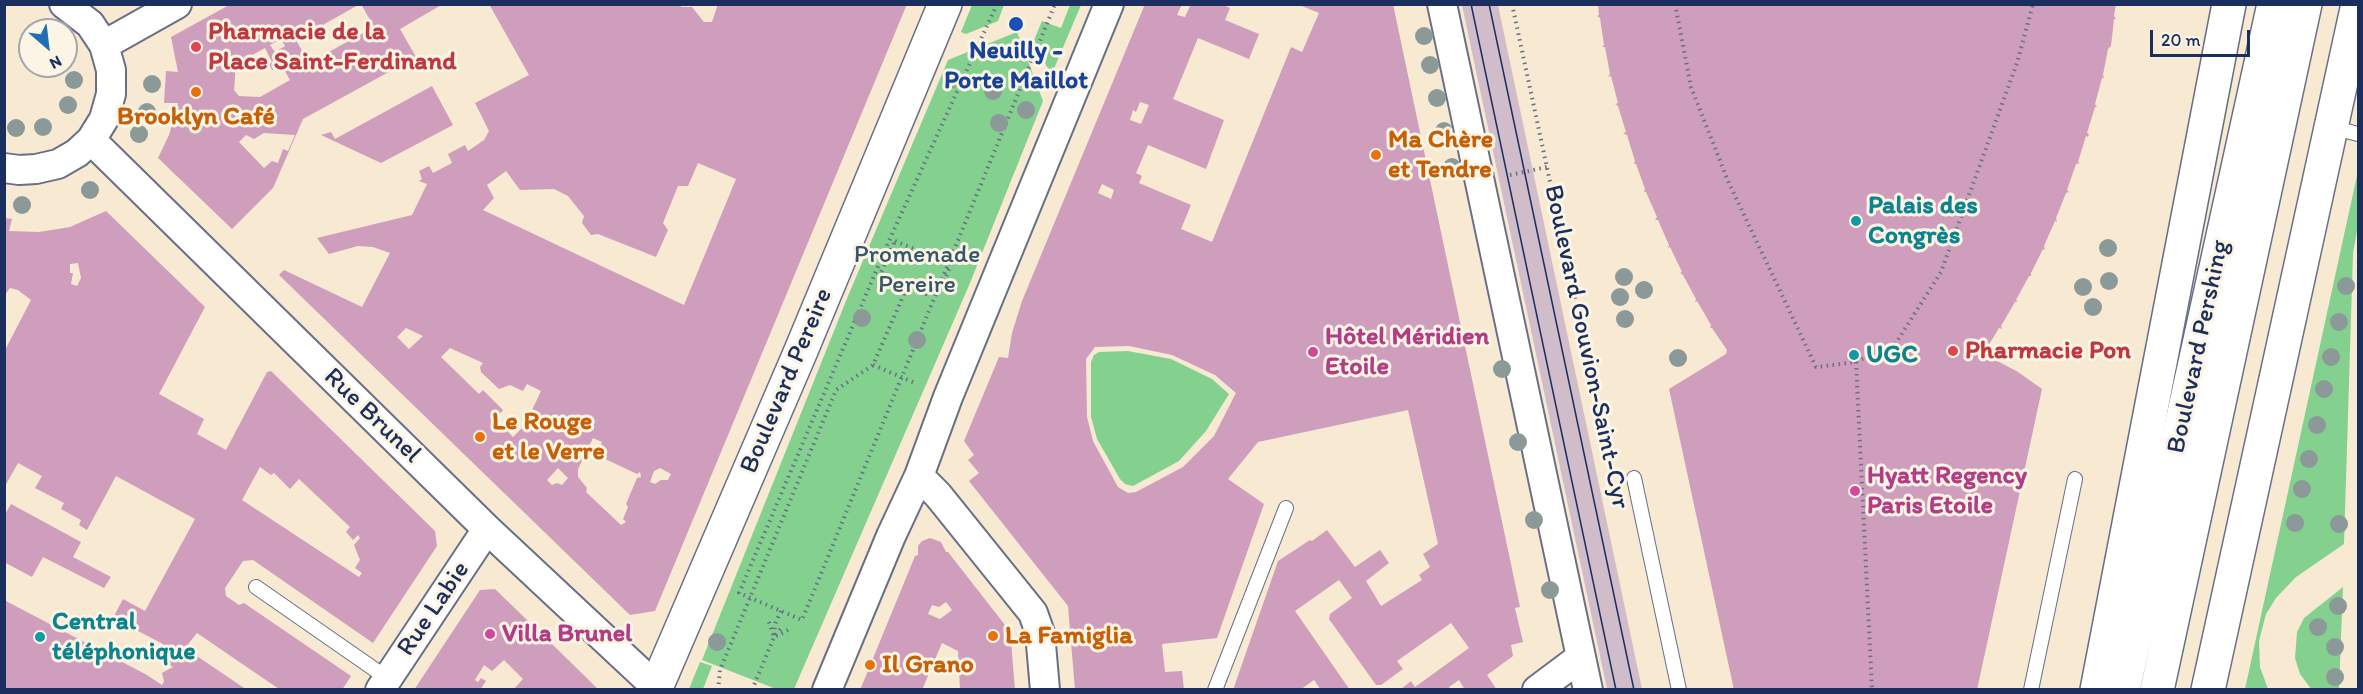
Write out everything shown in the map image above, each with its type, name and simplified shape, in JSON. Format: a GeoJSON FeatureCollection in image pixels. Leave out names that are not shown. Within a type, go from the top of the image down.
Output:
{"type":"FeatureCollection","features":[{"type":"Feature","properties":{"kind":"street"},"geometry":{"type":"LineString","coordinates":[[104,45],[177,4]]}},
{"type":"Feature","properties":{"kind":"street","name":"Boulevard Pereire"},"geometry":{"type":"LineString","coordinates":[[656,688],[945,4]]}},
{"type":"Feature","properties":{"kind":"street"},"geometry":{"type":"LineString","coordinates":[[827,690],[891,536],[919,476],[948,397],[1109,4]]}},
{"type":"Feature","properties":{"kind":"street"},"geometry":{"type":"LineString","coordinates":[[1442,4],[1588,690]]}},
{"type":"Feature","properties":{"kind":"street","name":"Boulevard Pershing"},"geometry":{"type":"LineString","coordinates":[[2097,690],[2229,4]]}},
{"type":"Feature","properties":{"kind":"street","name":"Boulevard Pershing"},"geometry":{"type":"LineString","coordinates":[[2123,690],[2274,4]]}},
{"type":"Feature","properties":{"kind":"street","name":"Boulevard Pershing"},"geometry":{"type":"LineString","coordinates":[[2157,690],[2305,4]]}},
{"type":"Feature","properties":{"kind":"street"},"geometry":{"type":"LineString","coordinates":[[2208,690],[2345,130],[2358,4]]}},
{"type":"Feature","properties":{"kind":"street"},"geometry":{"type":"LineString","coordinates":[[4,168],[36,170],[58,164],[77,153],[91,140],[104,119],[111,94],[111,70],[104,45],[90,24],[72,6]]}},
{"type":"Feature","properties":{"kind":"street","name":"Rue Brunel"},"geometry":{"type":"LineString","coordinates":[[91,140],[487,529],[656,688]]}},
{"type":"Feature","properties":{"kind":"street"},"geometry":{"type":"LineString","coordinates":[[919,476],[938,495],[1033,613],[1040,633],[1044,690]]}},
{"type":"Feature","properties":{"kind":"street","name":"Rue Labie"},"geometry":{"type":"LineString","coordinates":[[384,684],[487,529]]}},
{"type":"Feature","properties":{"kind":"street"},"geometry":{"type":"LineString","coordinates":[[1537,690],[1581,657]]}},
{"type":"Feature","properties":{"kind":"lane"},"geometry":{"type":"LineString","coordinates":[[1634,478],[1679,690]]}},
{"type":"Feature","properties":{"kind":"lane"},"geometry":{"type":"LineString","coordinates":[[2031,690],[2075,479]]}},
{"type":"Feature","properties":{"kind":"lane"},"geometry":{"type":"LineString","coordinates":[[1215,690],[1286,508]]}},
{"type":"Feature","properties":{"kind":"lane"},"geometry":{"type":"LineString","coordinates":[[256,587],[384,684]]}},
{"type":"Feature","properties":{"kind":"path"},"geometry":{"type":"LineString","coordinates":[[997,4],[888,243],[739,593],[802,620],[1055,4]]}},
{"type":"Feature","properties":{"kind":"path","name":"Boulevard Gouvion-Saint-Cyr"},"geometry":{"type":"LineString","coordinates":[[1512,4],[1614,479]]}},
{"type":"Feature","properties":{"kind":"path"},"geometry":{"type":"LineString","coordinates":[[1675,4],[1690,87],[1728,181],[1816,367],[1856,362],[1896,343],[1941,272],[2017,63],[2033,4]]}},
{"type":"Feature","properties":{"kind":"path"},"geometry":{"type":"LineString","coordinates":[[1480,182],[1547,167]]}},
{"type":"Feature","properties":{"kind":"path"},"geometry":{"type":"LineString","coordinates":[[895,241],[951,264],[942,287],[926,294],[907,287],[880,276],[895,241]]}},
{"type":"Feature","properties":{"kind":"path"},"geometry":{"type":"LineString","coordinates":[[718,690],[720,670],[836,390],[873,365],[907,287]]}},
{"type":"Feature","properties":{"kind":"path"},"geometry":{"type":"LineString","coordinates":[[1856,362],[1872,690]]}},
{"type":"Feature","properties":{"kind":"path"},"geometry":{"type":"LineString","coordinates":[[873,365],[915,383]]}},
{"type":"Feature","properties":{"kind":"path"},"geometry":{"type":"LineString","coordinates":[[774,637],[775,624],[781,610]]}},
{"type":"Feature","properties":{"kind":"path"},"geometry":{"type":"LineString","coordinates":[[769,622],[774,637]]}},
{"type":"Feature","properties":{"kind":"path"},"geometry":{"type":"LineString","coordinates":[[752,690],[774,637],[782,627]]}},
{"type":"Feature","properties":{"kind":"path"},"geometry":{"type":"LineString","coordinates":[[774,637],[788,630]]}},
{"type":"Feature","properties":{"kind":"shaded area"},"geometry":{"type":"Polygon","coordinates":[[[1462,5],[1498,5],[1642,689],[1607,689],[1462,5]]]}},
{"type":"Feature","properties":{"kind":"green space"},"geometry":{"type":"Polygon","coordinates":[[[972,5],[1004,5],[998,21],[966,34],[961,32],[972,5]]]}},
{"type":"Feature","properties":{"kind":"green space"},"geometry":{"type":"Polygon","coordinates":[[[1070,5],[1081,5],[1053,71],[1047,67],[1034,40],[1042,21],[1061,28],[1070,5]]]}},
{"type":"Feature","properties":{"kind":"green space","name":"Promenade Pereire"},"geometry":{"type":"Polygon","coordinates":[[[1017,32],[1043,101],[970,283],[794,689],[776,689],[702,660],[848,296],[948,60],[1017,32]]]}},
{"type":"Feature","properties":{"kind":"green space"},"geometry":{"type":"Polygon","coordinates":[[[2358,171],[2358,226],[2353,253],[2344,544],[2296,577],[2276,598],[2266,614],[2259,641],[2260,667],[2268,689],[2245,689],[2358,171]]]}},
{"type":"Feature","properties":{"kind":"green space"},"geometry":{"type":"Polygon","coordinates":[[[1128,351],[1171,359],[1212,379],[1229,394],[1206,431],[1179,461],[1133,486],[1125,484],[1120,479],[1097,439],[1091,417],[1091,362],[1094,355],[1099,352],[1128,351]]]}},
{"type":"Feature","properties":{"kind":"green space"},"geometry":{"type":"Polygon","coordinates":[[[2343,587],[2339,689],[2311,689],[2300,674],[2295,658],[2297,632],[2304,618],[2343,587]]]}},
{"type":"Feature","properties":{"kind":"green space"},"geometry":{"type":"Polygon","coordinates":[[[700,662],[712,666],[703,689],[689,689],[700,662]]]}},
{"type":"Feature","properties":{"kind":"building"},"geometry":{"type":"Polygon","coordinates":[[[231,4],[360,4],[296,40],[309,63],[374,27],[361,4],[443,4],[400,29],[416,57],[303,119],[273,188],[232,229],[158,158],[169,135],[178,103],[164,103],[166,71],[178,72],[171,37],[231,4]],[[281,39],[270,45],[275,52],[285,46],[281,39]],[[265,48],[236,64],[234,90],[239,96],[260,97],[290,80],[282,66],[272,70],[269,64],[272,62],[265,48]],[[264,133],[254,139],[246,135],[239,142],[264,168],[272,161],[278,163],[283,149],[288,151],[295,135],[264,133]]]}},
{"type":"Feature","properties":{"kind":"building"},"geometry":{"type":"Polygon","coordinates":[[[489,4],[680,4],[681,7],[692,7],[704,22],[712,22],[718,4],[907,4],[655,611],[630,615],[279,275],[284,270],[362,307],[390,253],[373,247],[358,246],[329,254],[317,238],[412,215],[427,184],[419,181],[422,179],[419,171],[429,166],[433,173],[452,163],[448,154],[465,145],[468,151],[484,140],[489,131],[475,103],[529,75],[489,4]],[[698,163],[688,186],[678,186],[663,223],[668,230],[656,257],[598,234],[591,235],[582,223],[584,216],[568,196],[554,189],[520,190],[506,171],[487,185],[494,198],[483,210],[684,305],[736,179],[698,163]],[[406,328],[397,337],[409,349],[423,336],[406,328]],[[450,348],[441,357],[479,394],[483,390],[503,410],[496,419],[513,437],[525,425],[541,391],[527,384],[523,391],[510,385],[499,389],[481,372],[480,367],[483,363],[450,348]],[[593,438],[578,469],[578,477],[587,488],[586,492],[621,525],[626,522],[623,519],[628,507],[626,504],[637,478],[641,477],[640,472],[637,474],[601,457],[598,452],[602,442],[593,438]],[[558,468],[547,480],[552,485],[557,483],[562,485],[568,478],[558,468]],[[660,468],[654,471],[650,482],[655,484],[661,480],[668,480],[671,474],[660,468]]]}},
{"type":"Feature","properties":{"kind":"building","name":"Hôtel Méridien Etoile"},"geometry":{"type":"Polygon","coordinates":[[[1145,4],[1182,4],[1177,15],[1185,17],[1190,6],[1186,4],[1221,4],[1230,8],[1225,20],[1259,34],[1249,59],[1198,38],[1173,99],[1224,120],[1206,169],[1148,145],[1136,173],[1142,176],[1139,183],[1191,205],[1181,229],[1212,242],[1291,47],[1302,52],[1319,13],[1297,4],[1393,4],[1520,607],[1515,608],[1523,642],[1511,645],[1513,656],[1487,675],[1497,690],[1465,690],[1459,680],[1449,687],[1451,690],[1400,690],[1411,681],[1415,687],[1469,648],[1451,623],[1397,661],[1403,669],[1381,685],[1376,685],[1329,619],[1330,614],[1352,598],[1339,580],[1295,611],[1350,690],[1321,690],[1314,680],[1300,690],[1233,690],[1278,561],[1327,530],[1355,567],[1380,550],[1389,563],[1366,581],[1381,606],[1422,580],[1419,575],[1430,567],[1423,554],[1438,544],[1408,410],[1258,442],[1228,479],[1264,504],[1217,638],[1162,644],[1165,672],[1182,671],[1184,690],[1075,690],[1068,606],[969,481],[979,473],[968,460],[974,455],[964,441],[999,357],[1008,358],[1012,333],[1022,301],[1145,4]],[[1140,102],[1136,112],[1133,110],[1130,120],[1141,124],[1149,105],[1140,102]],[[1102,184],[1098,193],[1111,199],[1114,190],[1102,184]],[[1129,346],[1095,347],[1086,359],[1087,417],[1093,441],[1118,487],[1128,493],[1136,492],[1183,467],[1214,436],[1236,393],[1215,375],[1172,355],[1129,346]]]}},
{"type":"Feature","properties":{"kind":"building","name":"Palais des Congrès"},"geometry":{"type":"Polygon","coordinates":[[[1598,4],[2116,4],[2114,16],[2116,19],[2114,19],[2104,78],[2102,78],[2095,104],[2097,107],[2095,107],[2087,133],[2089,134],[2088,137],[2086,136],[2078,162],[2080,163],[2076,164],[2067,190],[2069,192],[2066,193],[2056,218],[2057,222],[2055,221],[2044,246],[2045,250],[2043,249],[2031,276],[2016,300],[2018,301],[2015,302],[2001,326],[2002,329],[1999,328],[1985,351],[1986,355],[2018,372],[2042,389],[1977,690],[1734,690],[1669,389],[1726,354],[1727,350],[1710,328],[1711,325],[1697,301],[1695,302],[1696,299],[1680,273],[1682,272],[1670,247],[1668,248],[1669,245],[1658,220],[1655,220],[1657,217],[1644,192],[1645,189],[1636,164],[1634,164],[1627,135],[1623,133],[1626,132],[1618,106],[1615,104],[1618,103],[1611,76],[1608,77],[1610,74],[1605,47],[1602,47],[1604,45],[1600,18],[1597,16],[1599,15],[1598,4]]]}},
{"type":"Feature","properties":{"kind":"building"},"geometry":{"type":"Polygon","coordinates":[[[432,86],[453,125],[381,163],[321,135],[331,132],[335,139],[432,86]]]}},
{"type":"Feature","properties":{"kind":"building"},"geometry":{"type":"Polygon","coordinates":[[[106,211],[205,307],[159,394],[204,419],[197,434],[226,450],[267,372],[271,371],[435,531],[437,546],[373,643],[253,560],[243,561],[225,588],[226,596],[239,605],[244,603],[351,676],[342,690],[279,689],[197,633],[185,648],[247,690],[4,690],[4,600],[162,685],[164,681],[162,673],[173,667],[157,656],[163,644],[113,618],[123,599],[145,611],[195,519],[116,476],[87,530],[79,525],[81,520],[61,509],[64,503],[35,488],[42,476],[18,463],[4,488],[6,355],[4,352],[31,300],[18,290],[10,288],[4,296],[4,218],[12,219],[9,231],[39,232],[70,227],[106,211]],[[78,263],[70,264],[70,273],[73,273],[71,284],[77,286],[81,278],[78,263]],[[260,467],[242,500],[359,577],[362,573],[355,568],[360,560],[354,545],[360,538],[358,535],[353,540],[346,532],[350,527],[299,479],[290,489],[274,473],[271,475],[260,467]]]}},
{"type":"Feature","properties":{"kind":"building"},"geometry":{"type":"Polygon","coordinates":[[[11,504],[81,542],[73,557],[111,577],[104,588],[43,557],[32,577],[4,562],[4,516],[11,504]]]}},
{"type":"Feature","properties":{"kind":"building"},"geometry":{"type":"Polygon","coordinates":[[[930,538],[941,542],[946,552],[1005,625],[1011,641],[1015,690],[960,690],[958,651],[942,643],[922,690],[860,690],[922,541],[930,538]],[[946,602],[939,607],[932,605],[928,614],[940,619],[952,610],[946,602]]]}},
{"type":"Feature","properties":{"kind":"building"},"geometry":{"type":"Polygon","coordinates":[[[495,589],[599,690],[513,690],[523,679],[504,660],[492,671],[484,665],[475,680],[478,682],[481,678],[486,681],[480,690],[414,690],[480,590],[495,589]]]}},
{"type":"Feature","properties":{"kind":"tram line"},"geometry":{"type":"LineString","coordinates":[[1471,4],[1616,690]]}},
{"type":"Feature","properties":{"kind":"tram line"},"geometry":{"type":"LineString","coordinates":[[1489,4],[1634,690]]}},
{"type":"Feature","properties":{"kind":"place","name":"Neuilly - Porte Maillot"},"geometry":{"type":"Point","coordinates":[1016,24]}},
{"type":"Feature","properties":{"kind":"place","name":"Pharmacie de la Place Saint-Ferdinand"},"geometry":{"type":"Point","coordinates":[196,47]}},
{"type":"Feature","properties":{"kind":"place","name":"Brooklyn Café"},"geometry":{"type":"Point","coordinates":[196,92]}},
{"type":"Feature","properties":{"kind":"place","name":"Ma Chère et Tendre"},"geometry":{"type":"Point","coordinates":[1376,155]}},
{"type":"Feature","properties":{"kind":"place","name":"Palais des Congrès"},"geometry":{"type":"Point","coordinates":[1856,221]}},
{"type":"Feature","properties":{"kind":"place","name":"Pharmacie Pon"},"geometry":{"type":"Point","coordinates":[1953,351]}},
{"type":"Feature","properties":{"kind":"place","name":"Hôtel Méridien Etoile"},"geometry":{"type":"Point","coordinates":[1313,352]}},
{"type":"Feature","properties":{"kind":"place","name":"UGC"},"geometry":{"type":"Point","coordinates":[1854,355]}},
{"type":"Feature","properties":{"kind":"place","name":"Le Rouge et le Verre"},"geometry":{"type":"Point","coordinates":[480,437]}},
{"type":"Feature","properties":{"kind":"place","name":"Hyatt Regency Paris Etoile"},"geometry":{"type":"Point","coordinates":[1855,491]}},
{"type":"Feature","properties":{"kind":"place","name":"Villa Brunel"},"geometry":{"type":"Point","coordinates":[490,634]}},
{"type":"Feature","properties":{"kind":"place","name":"La Famiglia"},"geometry":{"type":"Point","coordinates":[993,636]}},
{"type":"Feature","properties":{"kind":"place","name":"Central téléphonique"},"geometry":{"type":"Point","coordinates":[40,637]}},
{"type":"Feature","properties":{"kind":"place","name":"Il Grano"},"geometry":{"type":"Point","coordinates":[870,665]}}]}
